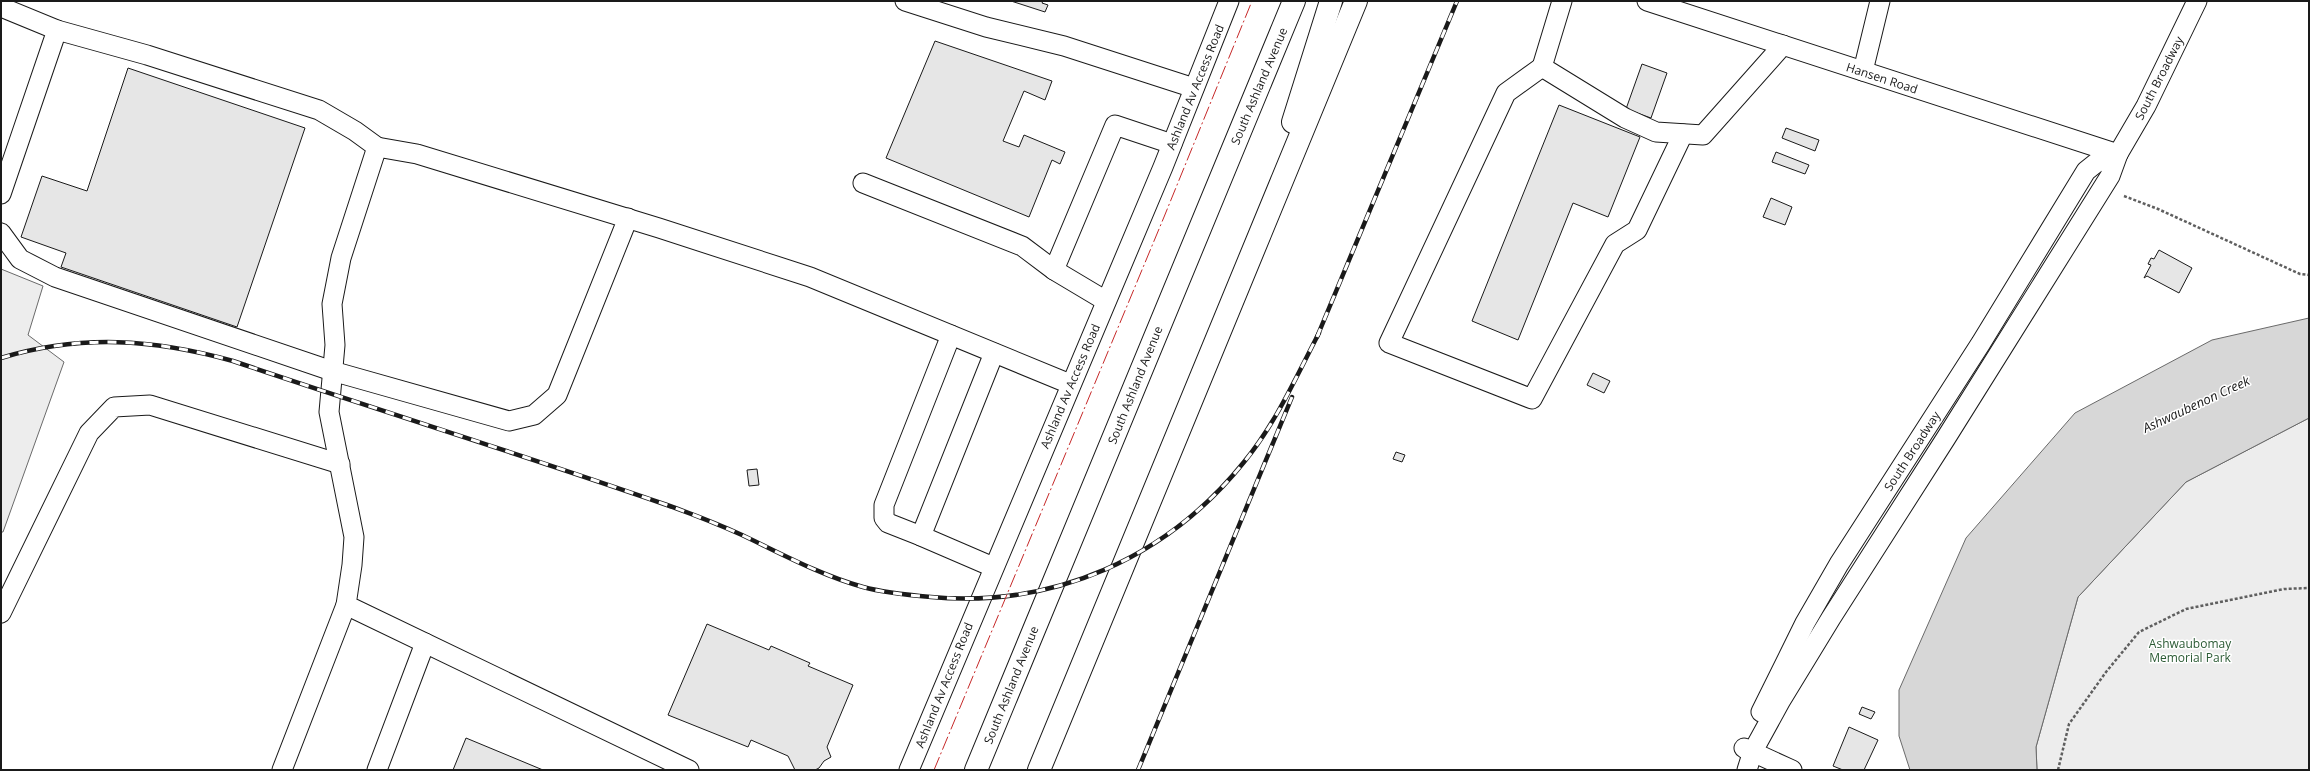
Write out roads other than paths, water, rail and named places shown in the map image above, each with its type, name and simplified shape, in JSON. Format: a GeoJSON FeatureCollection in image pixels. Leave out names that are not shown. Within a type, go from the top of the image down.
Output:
{"type":"FeatureCollection","features":[{"type":"Feature","properties":{"kind":"main road","name":"South Ashland Avenue"},"geometry":{"type":"LineString","coordinates":[[976,770],[1294,1]]}},
{"type":"Feature","properties":{"kind":"main road"},"geometry":{"type":"LineString","coordinates":[[1290,161],[1294,119],[1331,1]]}},
{"type":"Feature","properties":{"kind":"main road"},"geometry":{"type":"LineString","coordinates":[[1038,770],[1356,1]]}},
{"type":"Feature","properties":{"kind":"street"},"geometry":{"type":"LineString","coordinates":[[905,1],[986,27],[1064,46],[1194,88]]}},
{"type":"Feature","properties":{"kind":"street","name":"Ashland Av Access Road"},"geometry":{"type":"LineString","coordinates":[[909,770],[1172,144],[1229,1]]}},
{"type":"Feature","properties":{"kind":"street"},"geometry":{"type":"LineString","coordinates":[[1562,1],[1542,67],[1506,92],[1389,343],[1532,399],[1614,244],[1637,230],[1683,134]]}},
{"type":"Feature","properties":{"kind":"street","name":"Hansen Road"},"geometry":{"type":"LineString","coordinates":[[1647,1],[2118,154]]}},
{"type":"Feature","properties":{"kind":"street"},"geometry":{"type":"LineString","coordinates":[[1863,71],[1880,1]]}},
{"type":"Feature","properties":{"kind":"street","name":"South Broadway"},"geometry":{"type":"LineString","coordinates":[[1733,770],[1749,750],[1795,641],[1839,564],[1981,344],[2086,171],[2096,163],[2118,154],[2146,106],[2197,1]]}},
{"type":"Feature","properties":{"kind":"street"},"geometry":{"type":"LineString","coordinates":[[1,7],[57,30],[147,55],[319,110],[355,131],[377,147],[418,154],[628,218],[810,277],[1070,384]]}},
{"type":"Feature","properties":{"kind":"street"},"geometry":{"type":"LineString","coordinates":[[1,194],[57,30]]}},
{"type":"Feature","properties":{"kind":"street"},"geometry":{"type":"LineString","coordinates":[[1542,67],[1625,118],[1656,132],[1703,136],[1783,45]]}},
{"type":"Feature","properties":{"kind":"street"},"geometry":{"type":"LineString","coordinates":[[1054,270],[1115,125],[1172,144]]}},
{"type":"Feature","properties":{"kind":"street"},"geometry":{"type":"LineString","coordinates":[[282,770],[346,605],[352,565],[354,537],[330,412],[335,345],[332,304],[341,258],[377,147]]}},
{"type":"Feature","properties":{"kind":"street"},"geometry":{"type":"LineString","coordinates":[[863,183],[1022,246],[1054,270],[1106,301]]}},
{"type":"Feature","properties":{"kind":"street"},"geometry":{"type":"LineString","coordinates":[[1,233],[20,259],[55,277],[332,371],[509,421],[534,415],[557,395],[628,218]]}},
{"type":"Feature","properties":{"kind":"street"},"geometry":{"type":"LineString","coordinates":[[952,335],[884,505],[884,518],[888,523],[993,567]]}},
{"type":"Feature","properties":{"kind":"street"},"geometry":{"type":"LineString","coordinates":[[921,536],[994,353]]}},
{"type":"Feature","properties":{"kind":"street"},"geometry":{"type":"LineString","coordinates":[[1,613],[89,433],[114,407],[150,405],[340,464]]}},
{"type":"Feature","properties":{"kind":"street"},"geometry":{"type":"LineString","coordinates":[[346,605],[689,770]]}},
{"type":"Feature","properties":{"kind":"street"},"geometry":{"type":"LineString","coordinates":[[377,770],[425,644]]}},
{"type":"Feature","properties":{"kind":"street"},"geometry":{"type":"LineString","coordinates":[[1749,750],[1792,770]]}},
{"type":"Feature","properties":{"kind":"street","name":"South Broadway"},"geometry":{"type":"LineString","coordinates":[[1747,770],[1749,750]]}},
{"type":"Feature","properties":{"kind":"water","name":"Ashwaubenon Creek"},"geometry":{"type":"Polygon","coordinates":[[[2309,318],[2309,418],[2186,482],[2078,597],[2036,747],[2037,770],[1910,770],[1899,736],[1899,690],[1966,538],[2075,413],[2212,340],[2309,318]]]}},
{"type":"Feature","properties":{"kind":"railway"},"geometry":{"type":"LineString","coordinates":[[1317,337],[1457,1]]}},
{"type":"Feature","properties":{"kind":"railway"},"geometry":{"type":"LineString","coordinates":[[1,358],[31,350],[60,345],[117,342],[175,348],[233,361],[667,505],[724,527],[801,564],[847,582],[871,589],[897,594],[931,597],[977,598],[1021,594],[1064,584],[1105,570],[1144,550],[1180,525],[1213,496],[1244,462],[1266,432],[1276,416],[1319,333]]}},
{"type":"Feature","properties":{"kind":"railway"},"geometry":{"type":"LineString","coordinates":[[1138,770],[1292,397]]}},
{"type":"Feature","properties":{"kind":"park label","name":"Ashwaubomay Memorial Park"},"geometry":{"type":"Point","coordinates":[2190,650]}}]}
